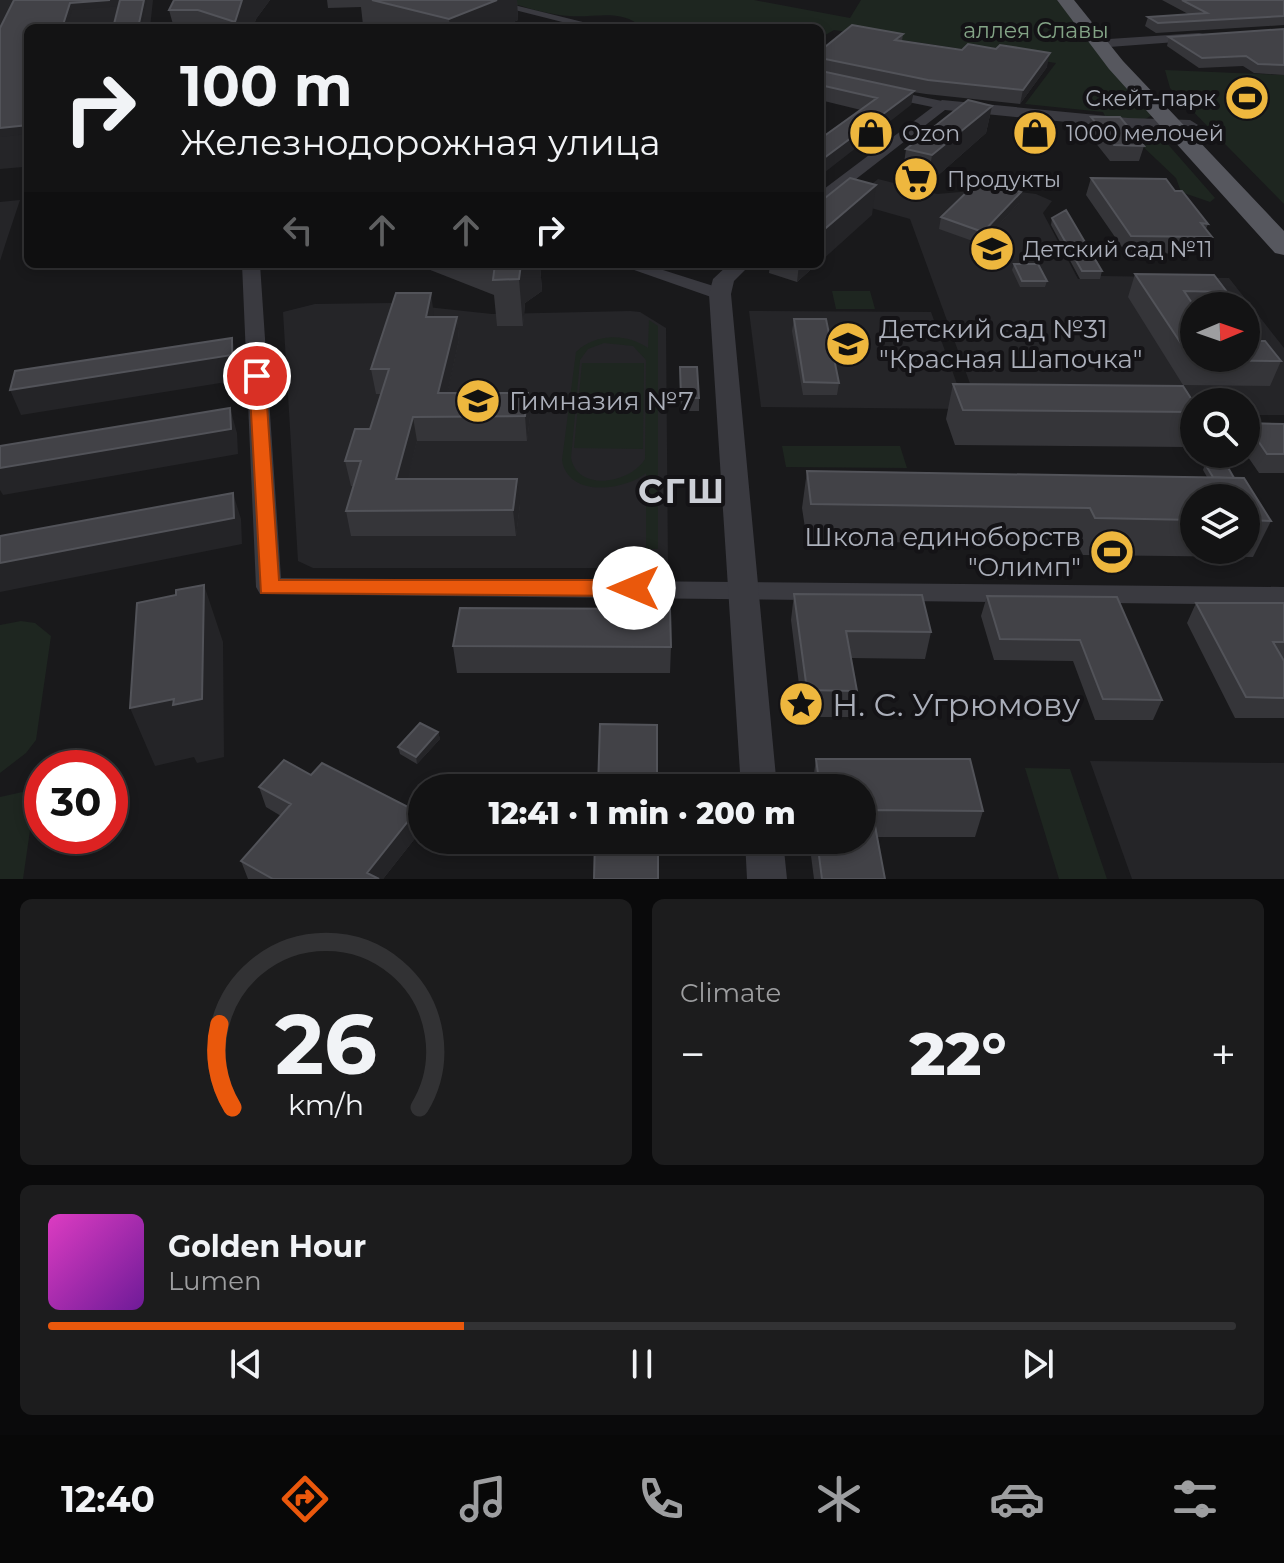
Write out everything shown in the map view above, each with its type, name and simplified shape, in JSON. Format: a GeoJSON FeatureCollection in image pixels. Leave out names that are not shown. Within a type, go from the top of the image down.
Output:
{"type":"FeatureCollection","features":[{"type":"Feature","properties":{"kind":"main road"},"geometry":{"type":"LineString","coordinates":[[1065,0],[1083,26],[1284,226]]}},
{"type":"Feature","properties":{"kind":"main road"},"geometry":{"type":"LineString","coordinates":[[1076,0],[1109,43],[1284,247]]}},
{"type":"Feature","properties":{"kind":"street"},"geometry":{"type":"LineString","coordinates":[[480,0],[584,24]]}},
{"type":"Feature","properties":{"kind":"street"},"geometry":{"type":"LineString","coordinates":[[1109,43],[1206,37]]}},
{"type":"Feature","properties":{"kind":"street"},"geometry":{"type":"LineString","coordinates":[[871,90],[942,105],[1180,124]]}},
{"type":"Feature","properties":{"kind":"street"},"geometry":{"type":"LineString","coordinates":[[824,198],[942,105]]}},
{"type":"Feature","properties":{"kind":"street"},"geometry":{"type":"LineString","coordinates":[[251,268],[269,587],[1284,596]]}},
{"type":"Feature","properties":{"kind":"street"},"geometry":{"type":"LineString","coordinates":[[639,268],[720,294]]}},
{"type":"Feature","properties":{"kind":"street"},"geometry":{"type":"LineString","coordinates":[[736,268],[724,279],[720,294],[758,774]]}},
{"type":"Feature","properties":{"kind":"street"},"geometry":{"type":"LineString","coordinates":[[765,854],[767,879]]}},
{"type":"Feature","properties":{"kind":"shaded area"},"geometry":{"type":"Polygon","coordinates":[[[0,0],[153,0],[150,24],[24,24],[24,164],[0,169],[0,0]]]}},
{"type":"Feature","properties":{"kind":"shaded area"},"geometry":{"type":"Polygon","coordinates":[[[878,179],[937,194],[995,189],[1036,194],[1052,201],[1043,213],[1078,279],[1089,279],[1099,273],[1101,276],[1229,278],[1240,292],[1180,292],[1180,372],[1260,372],[1260,317],[1284,348],[1284,415],[1260,415],[1260,388],[1180,388],[1180,414],[980,411],[910,219],[850,202],[878,179]]]}},
{"type":"Feature","properties":{"kind":"shaded area"},"geometry":{"type":"Polygon","coordinates":[[[20,200],[7,239],[0,261],[0,202],[20,200]]]}},
{"type":"Feature","properties":{"kind":"shaded area","name":"Гимназия №7"},"geometry":{"type":"Polygon","coordinates":[[[390,303],[492,314],[630,311],[640,312],[666,328],[668,568],[313,568],[298,561],[283,312],[315,304],[390,303]]]}},
{"type":"Feature","properties":{"kind":"shaded area","name":"Детский сад №31 \"Красная Шапочка\""},"geometry":{"type":"Polygon","coordinates":[[[749,311],[931,312],[966,409],[761,407],[749,311]]]}},
{"type":"Feature","properties":{"kind":"shaded area"},"geometry":{"type":"Polygon","coordinates":[[[1090,761],[1284,763],[1284,879],[1132,879],[1090,761]]]}},
{"type":"Feature","properties":{"kind":"green space","name":"аллея Славы"},"geometry":{"type":"Polygon","coordinates":[[[503,0],[754,0],[850,18],[861,0],[1057,0],[1152,115],[1144,120],[1105,116],[1103,112],[1025,104],[1056,63],[834,30],[824,36],[824,24],[637,24],[617,16],[562,15],[503,0]]]}},
{"type":"Feature","properties":{"kind":"green space"},"geometry":{"type":"Polygon","coordinates":[[[1165,70],[1284,75],[1284,204],[1170,88],[1165,70]]]}},
{"type":"Feature","properties":{"kind":"green space"},"geometry":{"type":"Polygon","coordinates":[[[1137,136],[1165,141],[1215,198],[1210,202],[1181,192],[1176,178],[1136,140],[1137,136]]]}},
{"type":"Feature","properties":{"kind":"green space"},"geometry":{"type":"Polygon","coordinates":[[[832,291],[870,291],[875,309],[836,309],[832,291]]]}},
{"type":"Feature","properties":{"kind":"green space"},"geometry":{"type":"Polygon","coordinates":[[[649,320],[658,326],[658,549],[646,549],[646,473],[612,487],[586,486],[575,481],[562,460],[576,352],[592,341],[611,337],[631,340],[648,348],[649,320]],[[604,343],[588,349],[580,360],[571,458],[576,469],[594,480],[605,481],[629,474],[645,459],[646,360],[633,346],[604,343]]]}},
{"type":"Feature","properties":{"kind":"green space"},"geometry":{"type":"Polygon","coordinates":[[[582,363],[644,363],[643,449],[574,448],[582,363]]]}},
{"type":"Feature","properties":{"kind":"green space"},"geometry":{"type":"Polygon","coordinates":[[[782,446],[900,446],[907,468],[786,467],[782,446]]]}},
{"type":"Feature","properties":{"kind":"green space"},"geometry":{"type":"Polygon","coordinates":[[[21,621],[35,623],[51,636],[36,740],[28,750],[24,750],[24,755],[0,773],[0,625],[21,621]]]}},
{"type":"Feature","properties":{"kind":"green space"},"geometry":{"type":"Polygon","coordinates":[[[1025,768],[1070,769],[1107,879],[1059,879],[1025,768]]]}},
{"type":"Feature","properties":{"kind":"green space"},"geometry":{"type":"Polygon","coordinates":[[[24,792],[24,854],[27,854],[23,879],[0,879],[0,797],[24,792]]]}},
{"type":"Feature","properties":{"kind":"building"},"geometry":{"type":"Polygon","coordinates":[[[14,0],[110,0],[70,3],[63,24],[24,24],[24,125],[0,128],[0,28],[14,0]]]}},
{"type":"Feature","properties":{"kind":"building"},"geometry":{"type":"Polygon","coordinates":[[[120,0],[144,0],[139,24],[114,24],[120,0]]]}},
{"type":"Feature","properties":{"kind":"building"},"geometry":{"type":"Polygon","coordinates":[[[174,0],[242,0],[235,22],[198,10],[169,10],[174,0]]]}},
{"type":"Feature","properties":{"kind":"building"},"geometry":{"type":"Polygon","coordinates":[[[372,0],[497,0],[449,19],[372,0]]]}},
{"type":"Feature","properties":{"kind":"building"},"geometry":{"type":"Polygon","coordinates":[[[1182,0],[1284,0],[1284,16],[1158,23],[1148,17],[1207,13],[1182,0]]]}},
{"type":"Feature","properties":{"kind":"building"},"geometry":{"type":"Polygon","coordinates":[[[852,25],[903,34],[895,40],[962,50],[968,44],[996,49],[1000,45],[1050,53],[1023,90],[928,80],[824,59],[824,48],[852,25]]]}},
{"type":"Feature","properties":{"kind":"building"},"geometry":{"type":"Polygon","coordinates":[[[1284,29],[1284,65],[1258,64],[1246,56],[1202,58],[1169,37],[1284,29]]]}},
{"type":"Feature","properties":{"kind":"building"},"geometry":{"type":"Polygon","coordinates":[[[824,72],[914,91],[824,158],[824,136],[877,98],[824,86],[824,72]]]}},
{"type":"Feature","properties":{"kind":"building"},"geometry":{"type":"Polygon","coordinates":[[[968,100],[992,106],[932,155],[906,149],[968,100]]]}},
{"type":"Feature","properties":{"kind":"building"},"geometry":{"type":"Polygon","coordinates":[[[1091,117],[1120,117],[1144,146],[1114,145],[1091,117]]]}},
{"type":"Feature","properties":{"kind":"building"},"geometry":{"type":"Polygon","coordinates":[[[850,178],[876,185],[824,230],[824,199],[850,178]]]}},
{"type":"Feature","properties":{"kind":"building"},"geometry":{"type":"Polygon","coordinates":[[[1091,178],[1166,179],[1175,191],[1182,191],[1208,224],[1201,223],[1212,237],[1131,236],[1091,178]]]}},
{"type":"Feature","properties":{"kind":"building"},"geometry":{"type":"Polygon","coordinates":[[[975,184],[1021,192],[983,232],[941,217],[975,184]]]}},
{"type":"Feature","properties":{"kind":"building"},"geometry":{"type":"Polygon","coordinates":[[[1066,210],[1102,271],[1082,271],[1052,218],[1066,210]]]}},
{"type":"Feature","properties":{"kind":"building"},"geometry":{"type":"Polygon","coordinates":[[[1014,264],[1038,264],[1047,281],[1022,281],[1014,264]]]}},
{"type":"Feature","properties":{"kind":"building"},"geometry":{"type":"Polygon","coordinates":[[[494,268],[520,268],[519,279],[493,280],[494,268]]]}},
{"type":"Feature","properties":{"kind":"building"},"geometry":{"type":"Polygon","coordinates":[[[1135,274],[1214,275],[1227,292],[1180,292],[1180,342],[1135,274]]]}},
{"type":"Feature","properties":{"kind":"building"},"geometry":{"type":"Polygon","coordinates":[[[396,293],[431,293],[426,317],[457,317],[438,393],[528,393],[525,416],[413,417],[396,479],[517,479],[513,510],[346,511],[361,461],[345,461],[355,429],[370,429],[389,369],[371,369],[396,293]]]}},
{"type":"Feature","properties":{"kind":"building"},"geometry":{"type":"Polygon","coordinates":[[[794,319],[826,319],[839,383],[804,382],[794,319]]]}},
{"type":"Feature","properties":{"kind":"building"},"geometry":{"type":"Polygon","coordinates":[[[232,338],[232,355],[10,390],[15,371],[232,338]]]}},
{"type":"Feature","properties":{"kind":"building"},"geometry":{"type":"Polygon","coordinates":[[[1260,341],[1265,341],[1281,361],[1260,361],[1260,341]]]}},
{"type":"Feature","properties":{"kind":"building"},"geometry":{"type":"Polygon","coordinates":[[[680,367],[697,367],[699,398],[681,398],[680,367]]]}},
{"type":"Feature","properties":{"kind":"building"},"geometry":{"type":"Polygon","coordinates":[[[953,384],[1184,388],[1180,388],[1180,412],[963,410],[953,384]]]}},
{"type":"Feature","properties":{"kind":"building"},"geometry":{"type":"Polygon","coordinates":[[[230,408],[231,429],[0,468],[0,446],[230,408]]]}},
{"type":"Feature","properties":{"kind":"building"},"geometry":{"type":"Polygon","coordinates":[[[1260,423],[1284,424],[1284,454],[1267,454],[1260,444],[1260,423]]]}},
{"type":"Feature","properties":{"kind":"building"},"geometry":{"type":"Polygon","coordinates":[[[1207,468],[1228,468],[1234,478],[1213,477],[1207,468]]]}},
{"type":"Feature","properties":{"kind":"building"},"geometry":{"type":"Polygon","coordinates":[[[807,471],[1244,478],[1248,484],[1180,484],[1180,520],[1095,518],[1090,508],[811,504],[807,471]]]}},
{"type":"Feature","properties":{"kind":"building"},"geometry":{"type":"Polygon","coordinates":[[[233,493],[234,518],[0,563],[0,536],[233,493]]]}},
{"type":"Feature","properties":{"kind":"building"},"geometry":{"type":"Polygon","coordinates":[[[1260,503],[1271,521],[1260,521],[1260,503]]]}},
{"type":"Feature","properties":{"kind":"building"},"geometry":{"type":"Polygon","coordinates":[[[204,585],[202,699],[173,705],[174,699],[130,708],[137,603],[176,595],[176,590],[204,585]]]}},
{"type":"Feature","properties":{"kind":"building"},"geometry":{"type":"Polygon","coordinates":[[[794,594],[922,595],[931,632],[846,631],[857,691],[807,690],[794,594]]]}},
{"type":"Feature","properties":{"kind":"building"},"geometry":{"type":"Polygon","coordinates":[[[987,596],[1117,597],[1162,700],[1103,699],[1080,640],[1000,639],[987,596]]]}},
{"type":"Feature","properties":{"kind":"building"},"geometry":{"type":"Polygon","coordinates":[[[1196,603],[1284,603],[1284,642],[1273,642],[1284,661],[1284,698],[1246,697],[1196,603]]]}},
{"type":"Feature","properties":{"kind":"building"},"geometry":{"type":"Polygon","coordinates":[[[460,608],[670,609],[671,647],[453,646],[460,608]]]}},
{"type":"Feature","properties":{"kind":"building"},"geometry":{"type":"Polygon","coordinates":[[[420,723],[438,732],[416,757],[398,747],[420,723]]]}},
{"type":"Feature","properties":{"kind":"building"},"geometry":{"type":"Polygon","coordinates":[[[600,724],[657,725],[657,774],[598,774],[600,724]]]}},
{"type":"Feature","properties":{"kind":"building"},"geometry":{"type":"Polygon","coordinates":[[[816,759],[970,759],[983,811],[876,810],[876,774],[818,774],[816,759]]]}},
{"type":"Feature","properties":{"kind":"building"},"geometry":{"type":"Polygon","coordinates":[[[284,760],[311,775],[322,763],[408,807],[408,821],[367,873],[379,879],[273,879],[241,861],[291,804],[259,787],[284,760]]]}},
{"type":"Feature","properties":{"kind":"building"},"geometry":{"type":"Polygon","coordinates":[[[876,831],[885,879],[822,879],[819,854],[876,854],[876,831]]]}},
{"type":"Feature","properties":{"kind":"building"},"geometry":{"type":"Polygon","coordinates":[[[595,854],[658,854],[658,879],[594,879],[595,854]]]}},
{"type":"Feature","properties":{"kind":"place","name":"Скейт-парк"},"geometry":{"type":"Point","coordinates":[1247,98]}},
{"type":"Feature","properties":{"kind":"place","name":"Ozon"},"geometry":{"type":"Point","coordinates":[871,133]}},
{"type":"Feature","properties":{"kind":"place","name":"1000 мелочей"},"geometry":{"type":"Point","coordinates":[1035,133]}},
{"type":"Feature","properties":{"kind":"place","name":"Продукты"},"geometry":{"type":"Point","coordinates":[916,179]}},
{"type":"Feature","properties":{"kind":"place","name":"Детский сад №11"},"geometry":{"type":"Point","coordinates":[992,249]}},
{"type":"Feature","properties":{"kind":"place","name":"Детский сад №31 \"Красная Шапочка\""},"geometry":{"type":"Point","coordinates":[848,344]}},
{"type":"Feature","properties":{"kind":"place","name":"Гимназия №7"},"geometry":{"type":"Point","coordinates":[478,401]}},
{"type":"Feature","properties":{"kind":"place","name":"Школа единоборств \"Олимп\""},"geometry":{"type":"Point","coordinates":[1112,552]}},
{"type":"Feature","properties":{"kind":"place","name":"Н. С. Угрюмову"},"geometry":{"type":"Point","coordinates":[801,704]}},
{"type":"Feature","properties":{"kind":"district","name":"СГШ"},"geometry":{"type":"Point","coordinates":[682,491]}},
{"type":"Feature","properties":{"kind":"route"},"geometry":{"type":"LineString","coordinates":[[257,376],[269,587],[634,588]]}}]}
